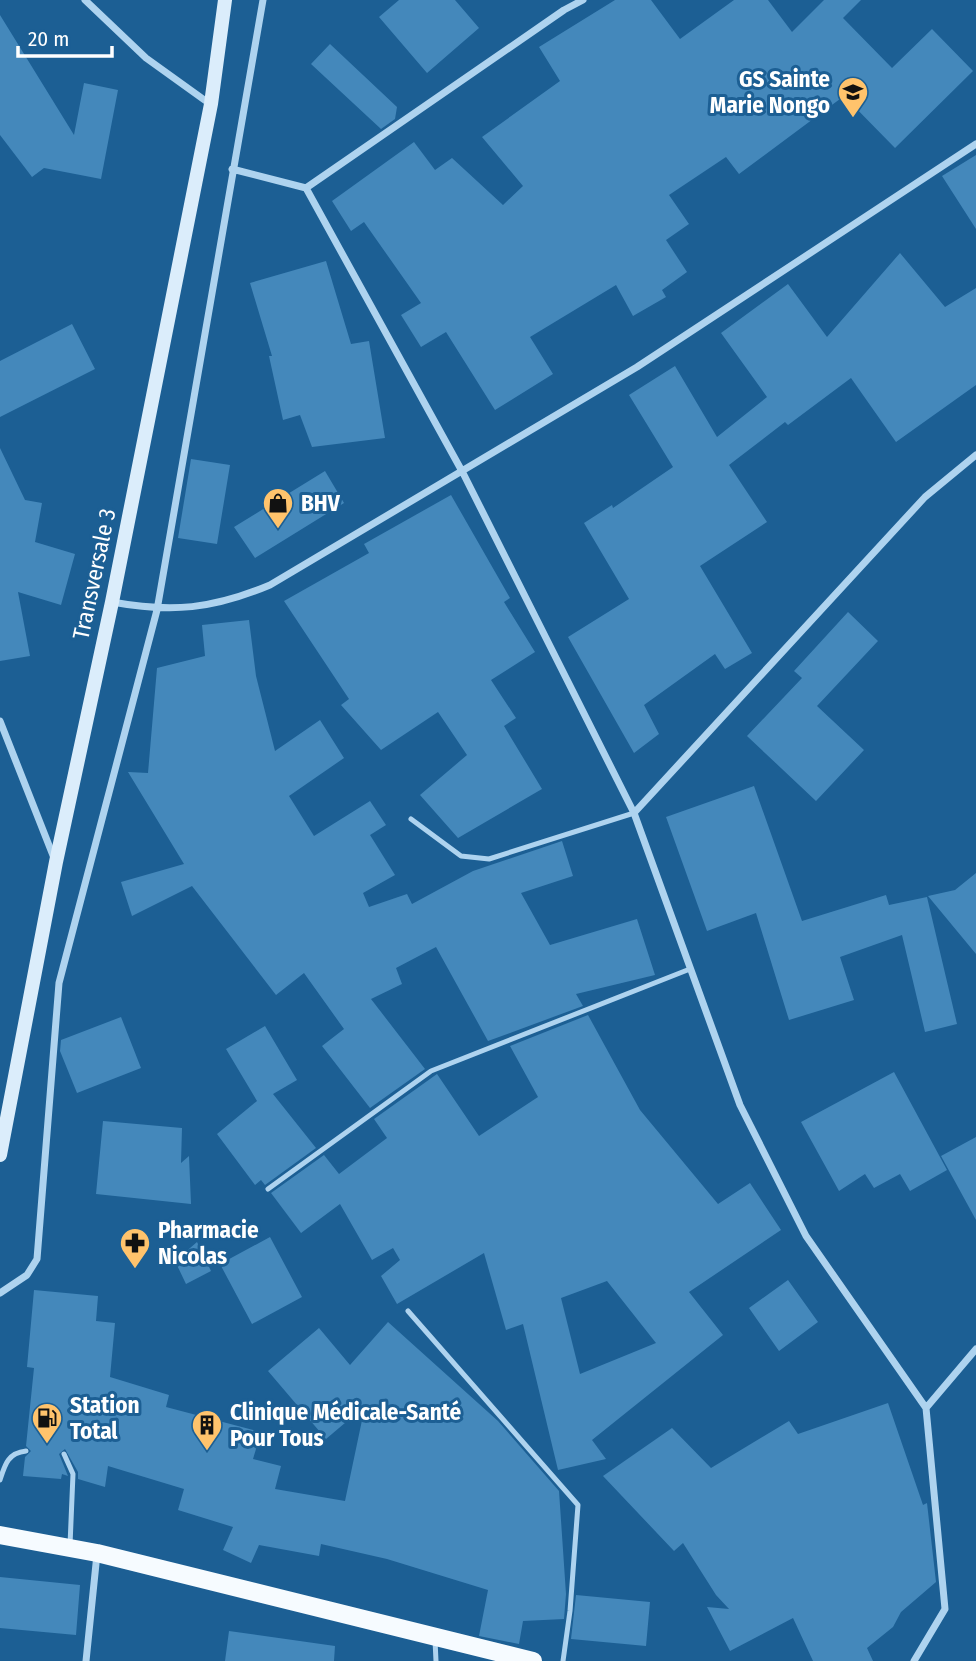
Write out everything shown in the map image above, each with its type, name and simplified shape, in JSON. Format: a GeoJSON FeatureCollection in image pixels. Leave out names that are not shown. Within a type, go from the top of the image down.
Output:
{"type":"FeatureCollection","features":[{"type":"Feature","properties":{"kind":"main road","name":"Transversale 3"},"geometry":{"type":"LineString","coordinates":[[0,1155],[4,1114],[112,602],[211,104],[225,0]]}},
{"type":"Feature","properties":{"kind":"main road"},"geometry":{"type":"LineString","coordinates":[[0,1535],[97,1553],[533,1661]]}},
{"type":"Feature","properties":{"kind":"street"},"geometry":{"type":"LineString","coordinates":[[85,0],[146,58],[211,104]]}},
{"type":"Feature","properties":{"kind":"street"},"geometry":{"type":"LineString","coordinates":[[0,1293],[27,1275],[37,1259],[58,983],[157,610],[263,0]]}},
{"type":"Feature","properties":{"kind":"street"},"geometry":{"type":"LineString","coordinates":[[306,188],[564,10],[583,0]]}},
{"type":"Feature","properties":{"kind":"street"},"geometry":{"type":"LineString","coordinates":[[112,602],[157,610],[232,601],[270,585],[463,473],[637,367],[976,144]]}},
{"type":"Feature","properties":{"kind":"street"},"geometry":{"type":"LineString","coordinates":[[232,169],[306,188],[463,473],[634,813],[740,1105],[806,1236],[926,1408],[945,1609],[914,1661]]}},
{"type":"Feature","properties":{"kind":"street"},"geometry":{"type":"LineString","coordinates":[[634,813],[925,497],[976,455]]}},
{"type":"Feature","properties":{"kind":"street"},"geometry":{"type":"LineString","coordinates":[[0,721],[56,862]]}},
{"type":"Feature","properties":{"kind":"street"},"geometry":{"type":"LineString","coordinates":[[926,1408],[976,1349]]}},
{"type":"Feature","properties":{"kind":"street"},"geometry":{"type":"LineString","coordinates":[[86,1661],[97,1553]]}},
{"type":"Feature","properties":{"kind":"lane"},"geometry":{"type":"LineString","coordinates":[[411,820],[461,856],[489,859],[634,813]]}},
{"type":"Feature","properties":{"kind":"lane"},"geometry":{"type":"LineString","coordinates":[[268,1189],[431,1070],[690,969]]}},
{"type":"Feature","properties":{"kind":"lane"},"geometry":{"type":"LineString","coordinates":[[408,1311],[578,1506],[570,1611],[563,1661]]}},
{"type":"Feature","properties":{"kind":"lane"},"geometry":{"type":"LineString","coordinates":[[0,1480],[6,1461],[16,1452],[26,1451]]}},
{"type":"Feature","properties":{"kind":"lane"},"geometry":{"type":"LineString","coordinates":[[64,1454],[73,1474],[70,1548]]}},
{"type":"Feature","properties":{"kind":"lane"},"geometry":{"type":"LineString","coordinates":[[435,1637],[436,1661]]}},
{"type":"Feature","properties":{"kind":"building"},"geometry":{"type":"Polygon","coordinates":[[[399,0],[455,0],[479,28],[427,73],[379,17],[399,0]]]}},
{"type":"Feature","properties":{"kind":"building"},"geometry":{"type":"Polygon","coordinates":[[[615,0],[651,0],[680,39],[734,0],[768,0],[792,32],[824,0],[861,0],[843,18],[892,68],[932,29],[973,71],[895,148],[844,96],[739,174],[726,157],[669,195],[689,224],[666,240],[687,272],[662,290],[666,297],[633,316],[616,285],[530,337],[553,374],[495,410],[446,332],[421,347],[401,315],[421,303],[364,222],[351,231],[332,201],[414,142],[435,170],[452,158],[503,205],[523,186],[482,137],[560,81],[539,47],[615,0]]]}},
{"type":"Feature","properties":{"kind":"building"},"geometry":{"type":"Polygon","coordinates":[[[0,15],[74,135],[84,83],[118,90],[101,179],[44,168],[32,177],[0,135],[0,15]]]}},
{"type":"Feature","properties":{"kind":"building"},"geometry":{"type":"Polygon","coordinates":[[[330,44],[397,107],[395,119],[381,129],[311,64],[330,44]]]}},
{"type":"Feature","properties":{"kind":"building"},"geometry":{"type":"Polygon","coordinates":[[[976,155],[976,229],[942,176],[976,155]]]}},
{"type":"Feature","properties":{"kind":"building"},"geometry":{"type":"Polygon","coordinates":[[[900,253],[945,307],[976,288],[976,385],[896,442],[851,378],[788,425],[785,422],[729,465],[767,522],[700,566],[752,653],[725,669],[715,654],[644,705],[659,734],[634,753],[568,637],[629,599],[584,523],[612,505],[613,508],[673,467],[629,395],[675,366],[717,437],[767,397],[721,333],[788,284],[827,337],[900,253]]]}},
{"type":"Feature","properties":{"kind":"building"},"geometry":{"type":"Polygon","coordinates":[[[326,261],[351,344],[369,341],[385,438],[312,447],[300,415],[283,420],[269,356],[272,356],[250,283],[326,261]]]}},
{"type":"Feature","properties":{"kind":"building"},"geometry":{"type":"Polygon","coordinates":[[[72,324],[95,369],[0,417],[0,361],[72,324]]]}},
{"type":"Feature","properties":{"kind":"building"},"geometry":{"type":"Polygon","coordinates":[[[0,448],[25,500],[42,503],[35,542],[75,554],[61,605],[18,592],[30,656],[0,661],[0,448]]]}},
{"type":"Feature","properties":{"kind":"building"},"geometry":{"type":"Polygon","coordinates":[[[191,459],[230,465],[217,544],[178,538],[191,459]]]}},
{"type":"Feature","properties":{"kind":"building"},"geometry":{"type":"Polygon","coordinates":[[[325,471],[344,503],[255,558],[234,527],[325,471]]]}},
{"type":"Feature","properties":{"kind":"building"},"geometry":{"type":"Polygon","coordinates":[[[451,495],[510,598],[504,602],[535,652],[491,680],[516,718],[504,726],[542,789],[458,838],[420,795],[467,755],[438,712],[381,750],[341,705],[349,699],[284,601],[369,553],[364,544],[451,495]]]}},
{"type":"Feature","properties":{"kind":"building"},"geometry":{"type":"Polygon","coordinates":[[[848,612],[878,641],[817,706],[864,750],[816,801],[747,736],[802,678],[794,671],[848,612]]]}},
{"type":"Feature","properties":{"kind":"building"},"geometry":{"type":"Polygon","coordinates":[[[249,620],[256,676],[275,751],[320,720],[344,758],[289,796],[314,836],[370,801],[386,825],[370,835],[395,875],[363,893],[369,907],[407,894],[412,904],[473,871],[562,841],[573,876],[521,893],[550,945],[637,919],[655,975],[576,994],[583,1006],[488,1041],[436,947],[396,968],[402,984],[371,999],[425,1069],[370,1108],[322,1046],[344,1029],[304,973],[276,995],[192,886],[132,916],[121,882],[184,864],[128,772],[148,773],[157,668],[205,656],[202,625],[249,620]]]}},
{"type":"Feature","properties":{"kind":"building"},"geometry":{"type":"Polygon","coordinates":[[[754,786],[802,921],[886,895],[889,905],[927,897],[957,1024],[925,1032],[902,935],[840,957],[854,1000],[789,1020],[756,913],[707,931],[666,817],[754,786]]]}},
{"type":"Feature","properties":{"kind":"building"},"geometry":{"type":"Polygon","coordinates":[[[976,873],[976,954],[928,896],[955,890],[976,873]]]}},
{"type":"Feature","properties":{"kind":"building"},"geometry":{"type":"Polygon","coordinates":[[[588,1015],[640,1110],[718,1204],[750,1183],[781,1230],[689,1292],[723,1335],[592,1440],[606,1459],[558,1470],[523,1324],[506,1330],[484,1253],[397,1304],[381,1276],[400,1260],[393,1248],[372,1260],[340,1204],[301,1233],[271,1193],[324,1155],[339,1174],[387,1138],[374,1119],[437,1074],[479,1136],[538,1097],[510,1046],[588,1015]],[[607,1281],[561,1298],[580,1374],[656,1343],[607,1281]]]}},
{"type":"Feature","properties":{"kind":"building"},"geometry":{"type":"Polygon","coordinates":[[[121,1017],[141,1068],[77,1093],[60,1051],[61,1040],[121,1017]]]}},
{"type":"Feature","properties":{"kind":"building"},"geometry":{"type":"Polygon","coordinates":[[[265,1026],[297,1080],[273,1094],[316,1148],[265,1185],[261,1180],[255,1185],[217,1134],[257,1101],[226,1049],[265,1026]]]}},
{"type":"Feature","properties":{"kind":"building"},"geometry":{"type":"Polygon","coordinates":[[[894,1072],[947,1170],[910,1191],[900,1174],[874,1188],[865,1174],[839,1191],[801,1122],[894,1072]]]}},
{"type":"Feature","properties":{"kind":"building"},"geometry":{"type":"Polygon","coordinates":[[[103,1121],[182,1128],[181,1163],[189,1156],[191,1204],[96,1194],[103,1121]]]}},
{"type":"Feature","properties":{"kind":"building"},"geometry":{"type":"Polygon","coordinates":[[[976,1137],[976,1220],[941,1156],[976,1137]]]}},
{"type":"Feature","properties":{"kind":"building"},"geometry":{"type":"Polygon","coordinates":[[[270,1237],[302,1297],[252,1324],[220,1264],[270,1237]]]}},
{"type":"Feature","properties":{"kind":"building"},"geometry":{"type":"Polygon","coordinates":[[[197,1242],[211,1271],[186,1284],[175,1261],[197,1242]]]}},
{"type":"Feature","properties":{"kind":"building"},"geometry":{"type":"Polygon","coordinates":[[[788,1280],[818,1322],[779,1351],[749,1308],[788,1280]]]}},
{"type":"Feature","properties":{"kind":"building"},"geometry":{"type":"Polygon","coordinates":[[[34,1290],[98,1296],[96,1321],[115,1323],[110,1377],[169,1395],[166,1407],[261,1432],[253,1459],[281,1466],[275,1489],[345,1501],[365,1406],[326,1439],[268,1371],[319,1328],[350,1365],[388,1322],[498,1421],[559,1491],[566,1594],[564,1619],[523,1621],[519,1644],[479,1636],[488,1590],[387,1559],[321,1544],[319,1556],[259,1545],[251,1563],[223,1550],[233,1527],[178,1510],[184,1489],[108,1466],[105,1487],[78,1479],[78,1472],[65,1449],[59,1454],[68,1476],[62,1474],[61,1479],[23,1476],[25,1457],[31,1451],[26,1446],[34,1368],[27,1367],[34,1290]]]}},
{"type":"Feature","properties":{"kind":"building"},"geometry":{"type":"Polygon","coordinates":[[[888,1403],[923,1505],[927,1503],[936,1582],[901,1612],[893,1627],[867,1648],[873,1661],[813,1661],[793,1618],[730,1651],[707,1607],[729,1609],[716,1595],[683,1543],[674,1551],[603,1476],[672,1428],[711,1468],[789,1421],[798,1434],[888,1403]]]}},
{"type":"Feature","properties":{"kind":"building"},"geometry":{"type":"Polygon","coordinates":[[[0,1577],[80,1585],[76,1635],[0,1628],[0,1577]]]}},
{"type":"Feature","properties":{"kind":"building"},"geometry":{"type":"Polygon","coordinates":[[[576,1595],[650,1602],[646,1646],[571,1639],[576,1595]]]}},
{"type":"Feature","properties":{"kind":"building"},"geometry":{"type":"Polygon","coordinates":[[[229,1631],[335,1646],[334,1661],[225,1661],[229,1631]]]}},
{"type":"Feature","properties":{"kind":"place","name":"GS Sainte Marie Nongo"},"geometry":{"type":"Point","coordinates":[853,119]}},
{"type":"Feature","properties":{"kind":"place","name":"BHV"},"geometry":{"type":"Point","coordinates":[278,530]}},
{"type":"Feature","properties":{"kind":"place","name":"Pharmacie Nicolas"},"geometry":{"type":"Point","coordinates":[135,1270]}},
{"type":"Feature","properties":{"kind":"place","name":"Station Total"},"geometry":{"type":"Point","coordinates":[47,1445]}},
{"type":"Feature","properties":{"kind":"place","name":"Clinique Médicale-Santé Pour Tous"},"geometry":{"type":"Point","coordinates":[207,1452]}}]}
